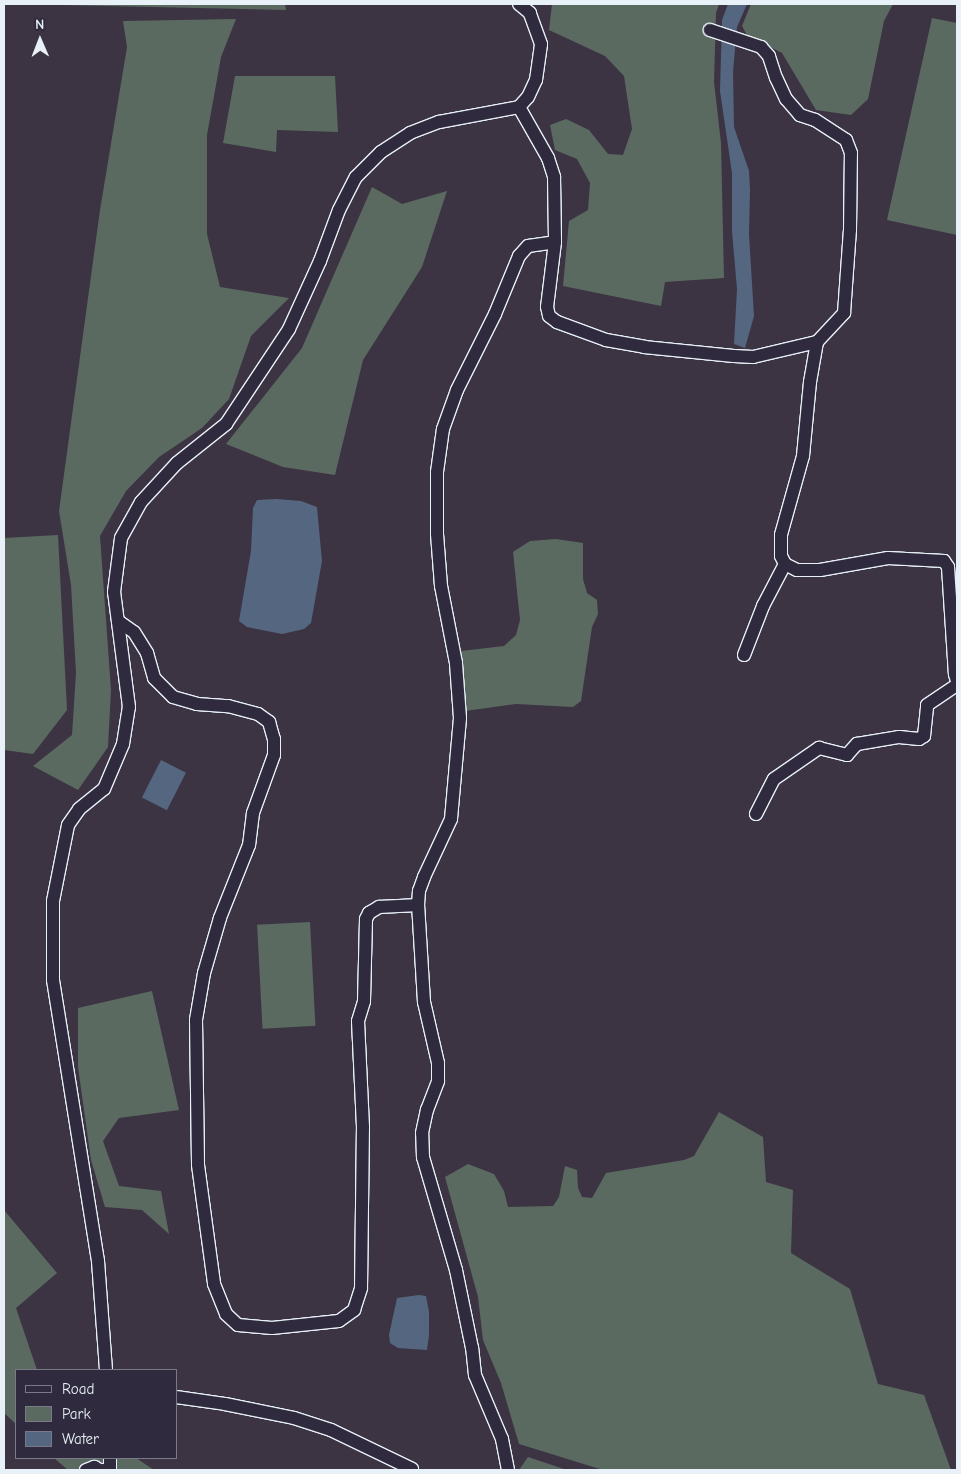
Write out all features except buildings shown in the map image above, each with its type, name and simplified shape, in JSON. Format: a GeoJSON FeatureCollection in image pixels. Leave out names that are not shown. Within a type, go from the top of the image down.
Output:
{"type":"FeatureCollection","features":[{"type":"Feature","properties":{"kind":"street"},"geometry":{"type":"LineString","coordinates":[[106,1369],[98,1261],[53,980],[53,901],[68,825],[79,809],[104,789],[123,744],[129,707],[114,592],[121,538],[141,502],[178,463],[226,424],[289,329],[320,261],[339,210],[356,177],[381,152],[410,133],[439,122],[519,107],[528,97],[536,80],[541,44],[530,13],[519,4]]}},
{"type":"Feature","properties":{"kind":"street"},"geometry":{"type":"LineString","coordinates":[[710,30],[761,47],[769,56],[776,78],[786,99],[800,115],[815,120],[846,140],[851,153],[850,230],[844,312],[817,342],[808,398],[803,456],[781,535],[781,556],[785,564],[797,570],[820,570],[888,558],[944,561],[948,567],[952,647],[957,681]]}},
{"type":"Feature","properties":{"kind":"street"},"geometry":{"type":"LineString","coordinates":[[519,107],[548,158],[554,177],[555,242],[547,307],[549,316],[557,322],[606,340],[644,347],[734,356],[767,354],[817,342]]}},
{"type":"Feature","properties":{"kind":"street"},"geometry":{"type":"LineString","coordinates":[[508,1470],[502,1438],[475,1375],[472,1348],[456,1270],[423,1157],[422,1133],[427,1110],[438,1081],[438,1063],[424,1002],[418,905],[419,890],[451,819],[460,718],[456,663],[442,586],[437,534],[437,472],[443,429],[457,390],[495,314],[519,256],[528,246],[555,242]]}},
{"type":"Feature","properties":{"kind":"street"},"geometry":{"type":"LineString","coordinates":[[744,655],[763,606],[785,564]]}},
{"type":"Feature","properties":{"kind":"street"},"geometry":{"type":"LineString","coordinates":[[118,621],[134,632],[147,653],[154,678],[174,697],[197,704],[228,706],[258,714],[269,722],[274,740],[274,754],[253,813],[249,845],[220,918],[204,973],[196,1020],[198,1165],[212,1274],[226,1314],[238,1325],[272,1328],[339,1321],[354,1310],[361,1288],[363,1127],[358,1021],[364,1001],[365,925],[369,913],[379,907],[418,905]]}},
{"type":"Feature","properties":{"kind":"street"},"geometry":{"type":"LineString","coordinates":[[756,814],[774,780],[819,748],[847,755],[856,744],[899,738],[919,739],[924,736],[927,705],[957,685]]}},
{"type":"Feature","properties":{"kind":"street"},"geometry":{"type":"LineString","coordinates":[[178,1397],[225,1404],[294,1418],[331,1430],[412,1468]]}},
{"type":"Feature","properties":{"kind":"street"},"geometry":{"type":"LineString","coordinates":[[104,1470],[110,1468],[110,1459]]}},
{"type":"Feature","properties":{"kind":"street"},"geometry":{"type":"LineString","coordinates":[[86,1470],[94,1467],[100,1470]]}},
{"type":"Feature","properties":{"kind":"green space"},"geometry":{"type":"Polygon","coordinates":[[[57,4],[285,4],[286,10],[62,5],[57,4]]]}},
{"type":"Feature","properties":{"kind":"green space"},"geometry":{"type":"Polygon","coordinates":[[[552,4],[719,4],[716,13],[714,82],[721,143],[724,278],[665,282],[661,306],[563,286],[569,221],[588,210],[590,183],[577,159],[555,150],[550,125],[566,119],[589,130],[608,154],[623,155],[632,129],[624,76],[605,56],[549,30],[552,4]]]}},
{"type":"Feature","properties":{"kind":"green space"},"geometry":{"type":"Polygon","coordinates":[[[751,4],[893,4],[884,21],[868,99],[851,115],[816,110],[782,53],[747,35],[742,26],[751,4]]]}},
{"type":"Feature","properties":{"kind":"green space"},"geometry":{"type":"Polygon","coordinates":[[[932,18],[957,23],[957,235],[887,220],[932,18]]]}},
{"type":"Feature","properties":{"kind":"green space"},"geometry":{"type":"Polygon","coordinates":[[[236,19],[221,57],[207,135],[207,234],[220,287],[289,298],[251,336],[229,399],[202,428],[159,457],[126,491],[100,536],[111,690],[108,747],[78,790],[33,766],[72,735],[76,673],[71,585],[59,511],[100,210],[127,47],[123,21],[236,19]]]}},
{"type":"Feature","properties":{"kind":"green space"},"geometry":{"type":"Polygon","coordinates":[[[235,76],[335,76],[338,132],[277,130],[276,152],[223,143],[235,76]]]}},
{"type":"Feature","properties":{"kind":"green space"},"geometry":{"type":"Polygon","coordinates":[[[372,187],[402,204],[447,191],[422,267],[363,360],[335,475],[283,467],[226,444],[302,348],[372,187]]]}},
{"type":"Feature","properties":{"kind":"green space"},"geometry":{"type":"Polygon","coordinates":[[[58,535],[67,710],[33,754],[4,750],[4,538],[58,535]]]}},
{"type":"Feature","properties":{"kind":"green space"},"geometry":{"type":"Polygon","coordinates":[[[556,539],[583,543],[583,579],[587,593],[597,600],[598,614],[592,627],[581,701],[573,707],[516,704],[465,711],[461,651],[504,646],[516,635],[520,620],[513,552],[530,541],[556,539]]]}},
{"type":"Feature","properties":{"kind":"green space"},"geometry":{"type":"Polygon","coordinates":[[[310,922],[315,1026],[263,1029],[257,925],[310,922]]]}},
{"type":"Feature","properties":{"kind":"green space"},"geometry":{"type":"Polygon","coordinates":[[[152,991],[179,1110],[119,1118],[103,1141],[119,1186],[161,1191],[169,1234],[142,1210],[105,1207],[91,1160],[78,1067],[78,1008],[152,991]]]}},
{"type":"Feature","properties":{"kind":"green space"},"geometry":{"type":"Polygon","coordinates":[[[719,1112],[763,1137],[766,1182],[793,1190],[791,1253],[850,1289],[878,1384],[924,1395],[951,1470],[603,1470],[519,1444],[501,1383],[483,1340],[478,1297],[445,1177],[468,1164],[494,1174],[504,1191],[508,1207],[553,1206],[559,1197],[565,1166],[577,1170],[578,1188],[582,1197],[592,1198],[606,1173],[684,1160],[694,1156],[719,1112]]]}},
{"type":"Feature","properties":{"kind":"green space"},"geometry":{"type":"Polygon","coordinates":[[[4,1210],[57,1273],[16,1308],[37,1369],[15,1369],[15,1423],[4,1413],[4,1210]]]}},
{"type":"Feature","properties":{"kind":"green space"},"geometry":{"type":"Polygon","coordinates":[[[528,1457],[567,1470],[519,1470],[528,1457]]]}},
{"type":"Feature","properties":{"kind":"green space"},"geometry":{"type":"Polygon","coordinates":[[[55,1459],[138,1459],[154,1470],[68,1470],[55,1459]]]}},
{"type":"Feature","properties":{"kind":"water"},"geometry":{"type":"Polygon","coordinates":[[[728,4],[747,4],[737,27],[733,72],[734,127],[749,171],[750,190],[749,234],[754,316],[745,348],[734,344],[737,289],[732,231],[732,173],[720,91],[722,20],[728,4]]]}},
{"type":"Feature","properties":{"kind":"water"},"geometry":{"type":"Polygon","coordinates":[[[257,500],[301,501],[317,507],[322,561],[311,623],[304,629],[282,634],[247,627],[239,621],[251,551],[253,508],[257,500]]]}},
{"type":"Feature","properties":{"kind":"water"},"geometry":{"type":"Polygon","coordinates":[[[161,760],[186,773],[167,810],[142,797],[161,760]]]}},
{"type":"Feature","properties":{"kind":"water"},"geometry":{"type":"Polygon","coordinates":[[[426,1296],[429,1312],[427,1350],[398,1348],[390,1343],[389,1335],[397,1298],[426,1296]]]}}]}
